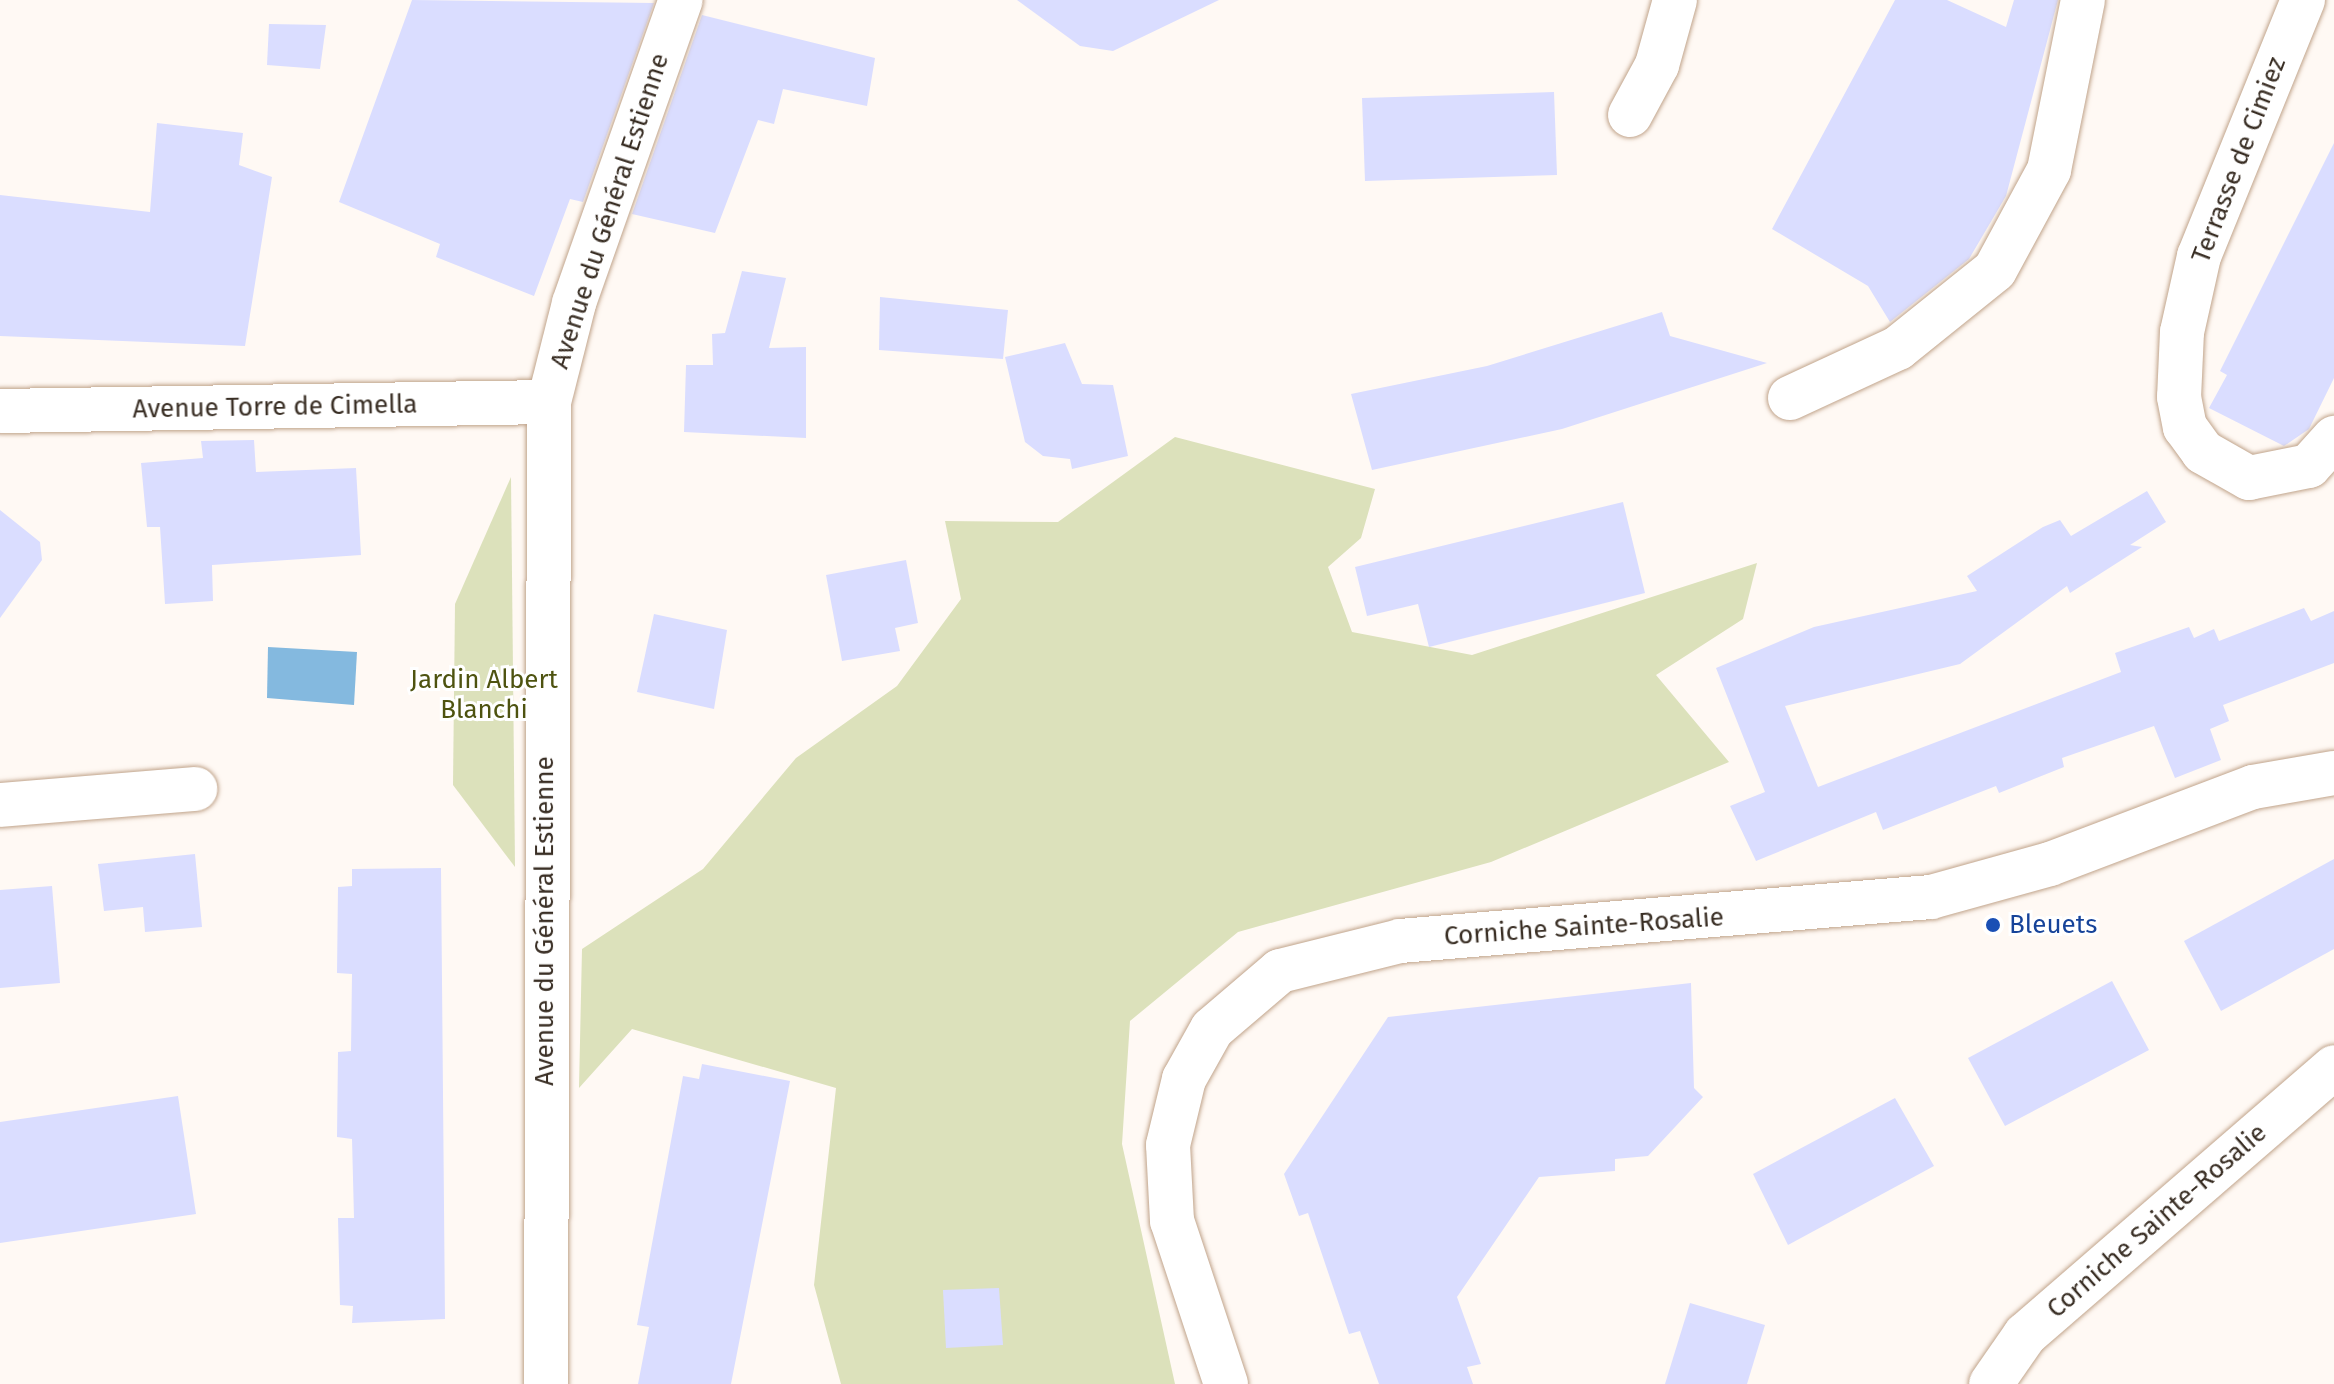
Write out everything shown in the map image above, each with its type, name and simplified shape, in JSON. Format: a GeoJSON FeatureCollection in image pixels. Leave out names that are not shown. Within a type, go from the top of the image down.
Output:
{"type":"FeatureCollection","features":[{"type":"Feature","properties":{"kind":"street","name":"Avenue du Général Estienne"},"geometry":{"type":"LineString","coordinates":[[546,1384],[549,402],[574,303],[681,0]]}},
{"type":"Feature","properties":{"kind":"street"},"geometry":{"type":"LineString","coordinates":[[1630,115],[1657,65],[1675,0]]}},
{"type":"Feature","properties":{"kind":"street"},"geometry":{"type":"LineString","coordinates":[[1790,398],[1898,348],[1995,270],[2049,170],[2083,0]]}},
{"type":"Feature","properties":{"kind":"street","name":"Terrasse de Cimiez"},"geometry":{"type":"LineString","coordinates":[[2303,0],[2199,256],[2182,332],[2179,397],[2185,427],[2203,452],[2249,478],[2309,466],[2334,438]]}},
{"type":"Feature","properties":{"kind":"street","name":"Avenue Torre de Cimella"},"geometry":{"type":"LineString","coordinates":[[0,411],[549,402]]}},
{"type":"Feature","properties":{"kind":"street","name":"Corniche Sainte-Rosalie"},"geometry":{"type":"LineString","coordinates":[[1226,1384],[1172,1221],[1168,1145],[1184,1079],[1212,1029],[1280,971],[1400,941],[1916,900],[2050,864],[2253,787],[2334,773]]}},
{"type":"Feature","properties":{"kind":"street"},"geometry":{"type":"LineString","coordinates":[[0,805],[195,789]]}},
{"type":"Feature","properties":{"kind":"street","name":"Corniche Sainte-Rosalie"},"geometry":{"type":"LineString","coordinates":[[1991,1384],[2025,1335],[2334,1067]]}},
{"type":"Feature","properties":{"kind":"green space"},"geometry":{"type":"Polygon","coordinates":[[[1175,437],[1375,489],[1361,538],[1328,567],[1352,632],[1472,655],[1757,563],[1743,619],[1656,675],[1729,762],[1491,862],[1238,932],[1130,1021],[1122,1144],[1175,1384],[841,1384],[814,1285],[836,1088],[632,1029],[579,1088],[582,949],[703,869],[796,758],[897,686],[961,599],[945,521],[1058,522],[1175,437]]]}},
{"type":"Feature","properties":{"kind":"green space","name":"Jardin Albert Blanchi"},"geometry":{"type":"Polygon","coordinates":[[[511,477],[515,867],[453,785],[455,604],[511,477]]]}},
{"type":"Feature","properties":{"kind":"water"},"geometry":{"type":"Polygon","coordinates":[[[268,647],[357,652],[354,705],[267,698],[268,647]]]}},
{"type":"Feature","properties":{"kind":"building"},"geometry":{"type":"Polygon","coordinates":[[[412,0],[654,3],[583,202],[570,199],[534,296],[436,257],[440,244],[339,202],[412,0]]]}},
{"type":"Feature","properties":{"kind":"building"},"geometry":{"type":"Polygon","coordinates":[[[1017,0],[1219,0],[1113,51],[1080,46],[1017,0]]]}},
{"type":"Feature","properties":{"kind":"building"},"geometry":{"type":"Polygon","coordinates":[[[1895,0],[1947,0],[2006,27],[2014,0],[2058,0],[2006,196],[1969,259],[1890,322],[1868,286],[1772,229],[1895,0]]]}},
{"type":"Feature","properties":{"kind":"building"},"geometry":{"type":"Polygon","coordinates":[[[702,15],[875,58],[867,106],[783,89],[774,124],[758,120],[715,233],[632,214],[702,15]]]}},
{"type":"Feature","properties":{"kind":"building"},"geometry":{"type":"Polygon","coordinates":[[[269,24],[326,25],[320,69],[267,65],[269,24]]]}},
{"type":"Feature","properties":{"kind":"building"},"geometry":{"type":"Polygon","coordinates":[[[1554,92],[1557,175],[1365,181],[1362,98],[1554,92]]]}},
{"type":"Feature","properties":{"kind":"building"},"geometry":{"type":"Polygon","coordinates":[[[157,123],[243,133],[239,165],[272,177],[245,346],[0,336],[0,195],[150,212],[157,123]]]}},
{"type":"Feature","properties":{"kind":"building"},"geometry":{"type":"Polygon","coordinates":[[[2334,143],[2334,378],[2309,429],[2284,446],[2209,408],[2227,375],[2220,371],[2334,143]]]}},
{"type":"Feature","properties":{"kind":"building"},"geometry":{"type":"Polygon","coordinates":[[[742,271],[786,278],[769,348],[806,347],[806,438],[684,432],[686,365],[713,365],[712,334],[725,333],[742,271]]]}},
{"type":"Feature","properties":{"kind":"building"},"geometry":{"type":"Polygon","coordinates":[[[880,297],[1008,310],[1003,359],[879,350],[880,297]]]}},
{"type":"Feature","properties":{"kind":"building"},"geometry":{"type":"Polygon","coordinates":[[[1662,312],[1670,336],[1767,363],[1562,429],[1372,470],[1351,394],[1487,366],[1662,312]]]}},
{"type":"Feature","properties":{"kind":"building"},"geometry":{"type":"Polygon","coordinates":[[[1065,343],[1082,384],[1113,385],[1128,456],[1072,469],[1070,459],[1043,456],[1025,442],[1005,357],[1065,343]]]}},
{"type":"Feature","properties":{"kind":"building"},"geometry":{"type":"Polygon","coordinates":[[[254,440],[256,472],[356,468],[361,555],[212,565],[213,601],[165,604],[160,527],[147,527],[141,463],[203,458],[201,441],[254,440]]]}},
{"type":"Feature","properties":{"kind":"building"},"geometry":{"type":"Polygon","coordinates":[[[2147,491],[2166,522],[2130,545],[2142,547],[2070,593],[2067,586],[1960,664],[1785,706],[1818,787],[2121,672],[2115,653],[2189,627],[2194,638],[2214,629],[2219,641],[2304,608],[2311,621],[2334,611],[2334,663],[2223,705],[2229,721],[2210,729],[2221,760],[2175,778],[2154,726],[2062,758],[2064,767],[1999,793],[1996,786],[1883,830],[1876,812],[1756,861],[1730,806],[1765,792],[1716,668],[1814,627],[1977,591],[1967,576],[2043,527],[2060,520],[2071,536],[2147,491]]]}},
{"type":"Feature","properties":{"kind":"building"},"geometry":{"type":"Polygon","coordinates":[[[1623,502],[1645,593],[1429,647],[1418,604],[1367,616],[1355,567],[1623,502]]]}},
{"type":"Feature","properties":{"kind":"building"},"geometry":{"type":"Polygon","coordinates":[[[0,510],[40,542],[42,560],[0,618],[0,510]]]}},
{"type":"Feature","properties":{"kind":"building"},"geometry":{"type":"Polygon","coordinates":[[[906,560],[918,623],[895,628],[900,651],[842,661],[826,575],[906,560]]]}},
{"type":"Feature","properties":{"kind":"building"},"geometry":{"type":"Polygon","coordinates":[[[654,614],[727,630],[714,709],[637,692],[654,614]]]}},
{"type":"Feature","properties":{"kind":"building"},"geometry":{"type":"Polygon","coordinates":[[[195,854],[202,927],[145,932],[143,907],[104,911],[98,864],[195,854]]]}},
{"type":"Feature","properties":{"kind":"building"},"geometry":{"type":"Polygon","coordinates":[[[2334,859],[2334,949],[2221,1011],[2184,941],[2334,859]]]}},
{"type":"Feature","properties":{"kind":"building"},"geometry":{"type":"Polygon","coordinates":[[[441,868],[445,1319],[352,1323],[353,1306],[340,1305],[338,1218],[354,1218],[352,1139],[337,1137],[338,1052],[351,1051],[352,974],[337,973],[338,887],[352,886],[352,869],[441,868]]]}},
{"type":"Feature","properties":{"kind":"building"},"geometry":{"type":"Polygon","coordinates":[[[52,886],[60,983],[0,988],[0,890],[52,886]]]}},
{"type":"Feature","properties":{"kind":"building"},"geometry":{"type":"Polygon","coordinates":[[[2112,981],[2149,1050],[2005,1126],[1968,1058],[2112,981]]]}},
{"type":"Feature","properties":{"kind":"building"},"geometry":{"type":"Polygon","coordinates":[[[1691,983],[1694,1088],[1703,1097],[1648,1156],[1615,1159],[1615,1171],[1539,1177],[1457,1297],[1481,1364],[1467,1367],[1473,1384],[1379,1384],[1360,1331],[1349,1334],[1308,1213],[1299,1216],[1284,1174],[1388,1017],[1691,983]]]}},
{"type":"Feature","properties":{"kind":"building"},"geometry":{"type":"Polygon","coordinates":[[[702,1064],[790,1081],[731,1384],[638,1384],[649,1327],[637,1325],[683,1076],[699,1079],[702,1064]]]}},
{"type":"Feature","properties":{"kind":"building"},"geometry":{"type":"Polygon","coordinates":[[[178,1096],[196,1214],[0,1243],[0,1122],[178,1096]]]}},
{"type":"Feature","properties":{"kind":"building"},"geometry":{"type":"Polygon","coordinates":[[[1895,1098],[1934,1166],[1788,1245],[1753,1174],[1895,1098]]]}},
{"type":"Feature","properties":{"kind":"building"},"geometry":{"type":"Polygon","coordinates":[[[999,1288],[1003,1345],[946,1348],[943,1290],[999,1288]]]}},
{"type":"Feature","properties":{"kind":"building"},"geometry":{"type":"Polygon","coordinates":[[[1690,1303],[1765,1325],[1747,1384],[1665,1384],[1690,1303]]]}},
{"type":"Feature","properties":{"kind":"place","name":"Bleuets"},"geometry":{"type":"Point","coordinates":[1993,925]}}]}
